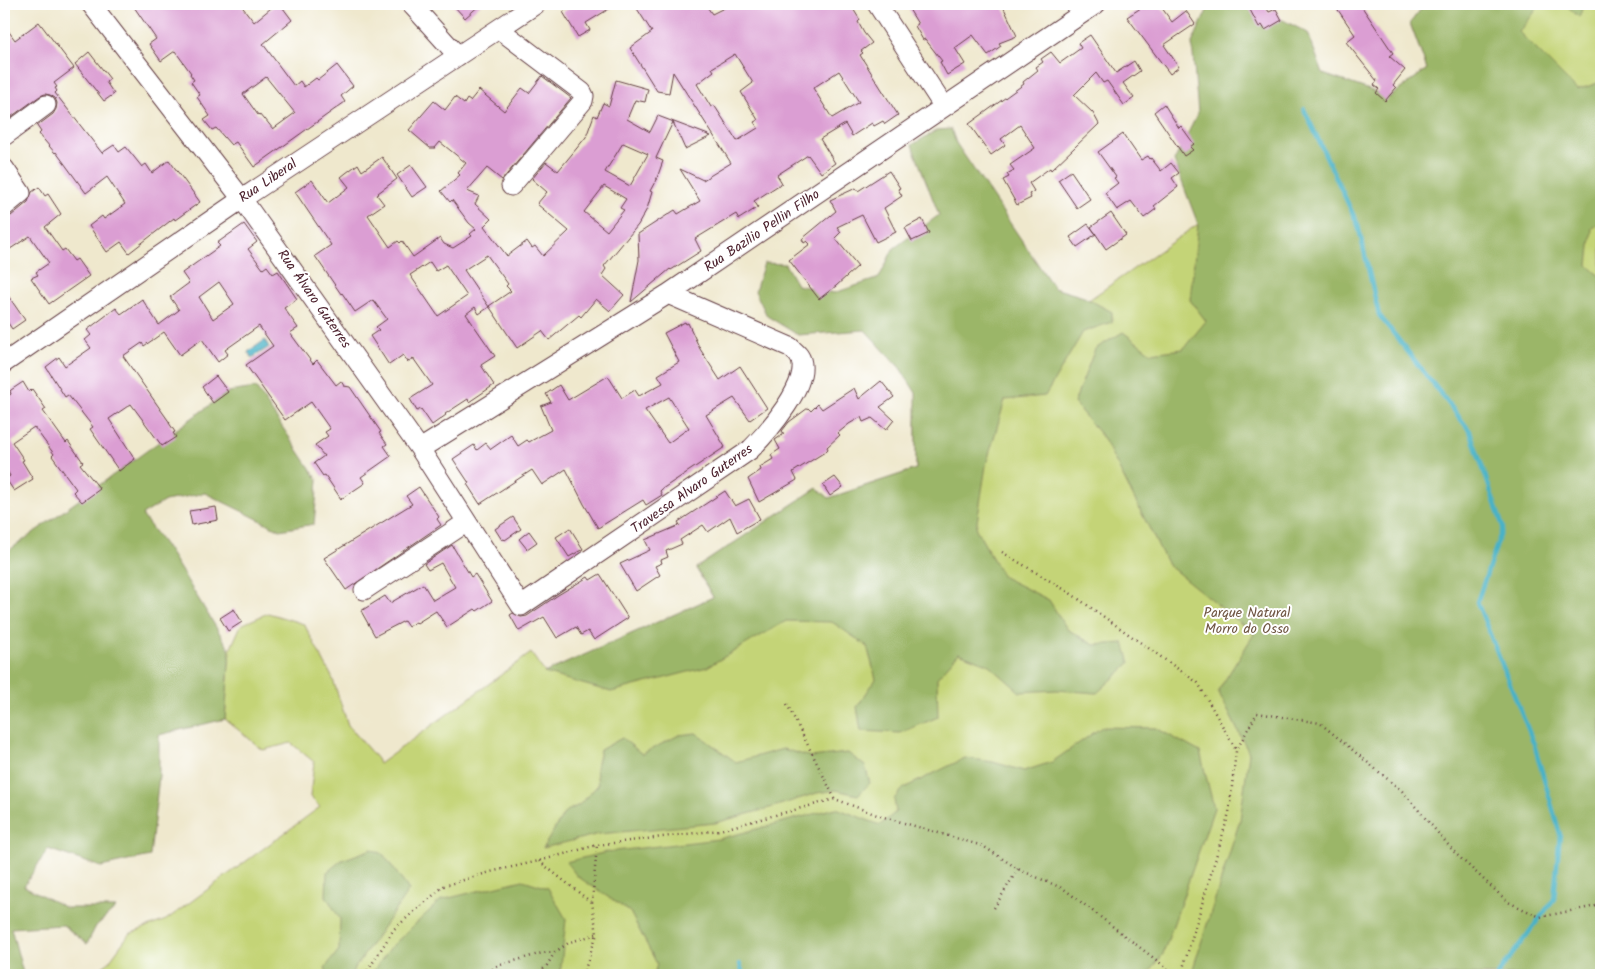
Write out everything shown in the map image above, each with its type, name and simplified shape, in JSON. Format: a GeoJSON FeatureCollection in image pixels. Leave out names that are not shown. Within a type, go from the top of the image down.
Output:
{"type":"FeatureCollection","features":[{"type":"Feature","properties":{"kind":"street","name":"Rua Álvaro Guterres"},"geometry":{"type":"LineString","coordinates":[[91,4],[242,199],[420,449],[521,606]]}},
{"type":"Feature","properties":{"kind":"street"},"geometry":{"type":"LineString","coordinates":[[411,4],[458,56]]}},
{"type":"Feature","properties":{"kind":"street","name":"Rua Liberal"},"geometry":{"type":"LineString","coordinates":[[4,363],[242,199],[536,4]]}},
{"type":"Feature","properties":{"kind":"street"},"geometry":{"type":"LineString","coordinates":[[877,4],[944,107]]}},
{"type":"Feature","properties":{"kind":"street","name":"Rua Bazilio Pellin Filho"},"geometry":{"type":"LineString","coordinates":[[420,449],[668,294],[1096,4]]}},
{"type":"Feature","properties":{"kind":"street"},"geometry":{"type":"LineString","coordinates":[[499,29],[582,92],[584,96],[583,101],[511,186]]}},
{"type":"Feature","properties":{"kind":"street"},"geometry":{"type":"LineString","coordinates":[[4,136],[46,105]]}},
{"type":"Feature","properties":{"kind":"street"},"geometry":{"type":"LineString","coordinates":[[4,168],[21,193],[4,207]]}},
{"type":"Feature","properties":{"kind":"street","name":"Travessa Alvaro Guterres"},"geometry":{"type":"LineString","coordinates":[[521,606],[750,450],[764,435],[797,389],[802,369],[800,356],[790,348],[668,294]]}},
{"type":"Feature","properties":{"kind":"street"},"geometry":{"type":"LineString","coordinates":[[364,590],[467,522]]}},
{"type":"Feature","properties":{"kind":"path"},"geometry":{"type":"LineString","coordinates":[[1002,552],[1070,593],[1198,683],[1236,751]]}},
{"type":"Feature","properties":{"kind":"path"},"geometry":{"type":"LineString","coordinates":[[787,704],[835,799]]}},
{"type":"Feature","properties":{"kind":"path"},"geometry":{"type":"LineString","coordinates":[[365,975],[394,929],[444,886],[490,872],[597,845],[720,830],[835,799],[877,815],[983,846],[1018,869],[1064,889],[1168,968],[1180,975],[1229,813],[1236,751],[1257,713],[1320,723],[1402,791],[1456,854],[1508,902],[1540,917],[1601,905]]}},
{"type":"Feature","properties":{"kind":"path"},"geometry":{"type":"LineString","coordinates":[[583,975],[597,934],[592,903],[597,845]]}},
{"type":"Feature","properties":{"kind":"path"},"geometry":{"type":"LineString","coordinates":[[539,861],[592,903]]}},
{"type":"Feature","properties":{"kind":"path"},"geometry":{"type":"LineString","coordinates":[[994,908],[1018,869]]}},
{"type":"Feature","properties":{"kind":"path"},"geometry":{"type":"LineString","coordinates":[[535,975],[546,967],[555,952],[570,942],[597,934]]}},
{"type":"Feature","properties":{"kind":"path"},"geometry":{"type":"LineString","coordinates":[[484,975],[497,966],[542,953],[555,952]]}},
{"type":"Feature","properties":{"kind":"path"},"geometry":{"type":"LineString","coordinates":[[1164,975],[1168,968]]}},
{"type":"Feature","properties":{"kind":"green space"},"geometry":{"type":"Polygon","coordinates":[[[1210,4],[1252,4],[1308,33],[1323,74],[1390,97],[1427,69],[1410,23],[1425,4],[1541,4],[1519,32],[1577,90],[1601,82],[1601,222],[1592,228],[1588,265],[1601,277],[1601,975],[1191,975],[1240,820],[1249,753],[1218,691],[1254,634],[1168,565],[1104,439],[1074,403],[1095,349],[1123,332],[1151,353],[1183,349],[1206,321],[1190,300],[1198,224],[1174,161],[1198,113],[1192,43],[1210,4]]]}},
{"type":"Feature","properties":{"kind":"green space","name":"Parque Natural Morro do Osso"},"geometry":{"type":"Polygon","coordinates":[[[1425,4],[1601,4],[1601,975],[91,975],[108,963],[129,934],[166,920],[320,807],[310,797],[314,762],[291,743],[263,750],[225,719],[230,650],[241,625],[268,613],[304,624],[332,677],[348,725],[377,759],[379,764],[531,653],[545,673],[713,597],[696,568],[817,488],[829,498],[916,469],[916,420],[1198,224],[1390,97],[1427,69],[1410,23],[1425,4]]]}},
{"type":"Feature","properties":{"kind":"green space"},"geometry":{"type":"Polygon","coordinates":[[[1565,4],[1584,4],[1579,17],[1565,4]]]}},
{"type":"Feature","properties":{"kind":"green space"},"geometry":{"type":"Polygon","coordinates":[[[951,129],[956,143],[1054,288],[1084,297],[1112,312],[1112,322],[1083,332],[1045,396],[1005,400],[986,465],[976,529],[1003,577],[1049,600],[1067,629],[1094,645],[1124,643],[1130,663],[1097,693],[1057,690],[1020,692],[989,665],[959,653],[937,678],[938,717],[900,733],[861,731],[857,707],[876,679],[867,646],[832,622],[786,621],[707,667],[611,692],[544,673],[713,597],[696,568],[817,488],[829,498],[916,469],[916,393],[900,368],[865,330],[798,335],[767,316],[755,291],[764,263],[785,264],[797,285],[834,293],[879,278],[893,249],[939,215],[912,145],[937,130],[951,129]]]}},
{"type":"Feature","properties":{"kind":"green space"},"geometry":{"type":"Polygon","coordinates":[[[256,388],[318,480],[314,524],[280,530],[205,493],[165,501],[142,515],[169,551],[230,650],[225,719],[159,735],[159,776],[150,856],[101,867],[48,849],[24,886],[66,908],[116,908],[96,926],[87,944],[63,925],[11,928],[23,973],[21,975],[4,975],[4,554],[228,392],[256,388]]]}},
{"type":"Feature","properties":{"kind":"green space"},"geometry":{"type":"Polygon","coordinates":[[[1102,727],[1156,728],[1200,752],[1214,808],[1163,954],[1148,975],[654,975],[657,964],[630,912],[577,876],[566,862],[607,852],[719,839],[836,808],[880,825],[896,812],[894,799],[904,788],[965,758],[993,762],[1024,771],[1052,762],[1102,727]]]}},
{"type":"Feature","properties":{"kind":"green space"},"geometry":{"type":"Polygon","coordinates":[[[696,733],[736,762],[783,749],[811,757],[848,753],[865,766],[870,783],[858,795],[836,790],[817,793],[715,823],[599,834],[543,848],[565,812],[579,805],[598,785],[596,768],[600,750],[622,738],[642,754],[679,735],[696,733]]]}},
{"type":"Feature","properties":{"kind":"green space"},"geometry":{"type":"Polygon","coordinates":[[[372,849],[383,854],[409,890],[350,975],[328,975],[325,968],[339,950],[340,919],[326,896],[327,872],[342,860],[372,849]]]}},
{"type":"Feature","properties":{"kind":"green space"},"geometry":{"type":"Polygon","coordinates":[[[523,880],[548,888],[566,919],[560,975],[370,975],[392,946],[441,900],[523,880]]]}},
{"type":"Feature","properties":{"kind":"water"},"geometry":{"type":"Polygon","coordinates":[[[265,340],[269,347],[252,358],[248,352],[265,340]]]}},
{"type":"Feature","properties":{"kind":"building"},"geometry":{"type":"Polygon","coordinates":[[[132,4],[240,4],[254,22],[276,4],[280,4],[292,20],[263,44],[294,86],[300,81],[304,87],[316,78],[318,80],[337,65],[353,86],[341,96],[345,102],[254,167],[236,142],[231,145],[216,128],[212,130],[204,120],[210,116],[197,97],[200,95],[191,82],[194,80],[191,73],[175,51],[161,61],[149,44],[156,39],[132,4]],[[266,77],[243,94],[258,115],[265,119],[273,129],[295,113],[266,77]]]}},
{"type":"Feature","properties":{"kind":"building"},"geometry":{"type":"Polygon","coordinates":[[[452,4],[481,4],[465,18],[452,4]]]}},
{"type":"Feature","properties":{"kind":"building"},"geometry":{"type":"Polygon","coordinates":[[[576,4],[617,4],[586,23],[590,30],[578,37],[563,12],[576,4]]]}},
{"type":"Feature","properties":{"kind":"building"},"geometry":{"type":"Polygon","coordinates":[[[634,4],[705,4],[712,14],[732,4],[850,4],[860,20],[858,22],[864,33],[872,43],[861,51],[863,53],[860,55],[898,115],[885,124],[883,121],[874,126],[872,123],[852,136],[845,124],[820,139],[835,163],[821,173],[808,155],[777,175],[782,183],[754,201],[758,207],[739,219],[736,214],[695,239],[701,251],[670,269],[631,302],[639,260],[638,234],[675,210],[678,214],[700,201],[680,169],[703,180],[731,163],[673,72],[669,93],[657,91],[630,48],[652,32],[634,4]],[[735,54],[712,68],[714,71],[697,84],[711,107],[714,105],[737,141],[758,128],[754,122],[758,120],[741,92],[753,83],[735,54]],[[839,71],[813,88],[832,118],[859,102],[839,71]]]}},
{"type":"Feature","properties":{"kind":"building"},"geometry":{"type":"Polygon","coordinates":[[[906,4],[1002,4],[1017,36],[999,43],[1001,46],[988,55],[973,35],[955,48],[965,64],[947,75],[940,62],[942,61],[925,39],[923,40],[915,26],[918,24],[906,4]]]}},
{"type":"Feature","properties":{"kind":"building"},"geometry":{"type":"Polygon","coordinates":[[[1147,4],[1159,4],[1172,22],[1186,11],[1195,24],[1164,45],[1179,67],[1170,74],[1127,17],[1147,4]]]}},
{"type":"Feature","properties":{"kind":"building"},"geometry":{"type":"Polygon","coordinates":[[[1247,4],[1264,4],[1269,12],[1276,9],[1282,20],[1265,30],[1262,25],[1259,27],[1247,4]]]}},
{"type":"Feature","properties":{"kind":"building"},"geometry":{"type":"Polygon","coordinates":[[[1334,4],[1360,4],[1393,53],[1389,56],[1405,70],[1393,85],[1396,88],[1385,101],[1376,93],[1379,89],[1374,85],[1377,81],[1346,42],[1355,35],[1334,4]]]}},
{"type":"Feature","properties":{"kind":"building"},"geometry":{"type":"Polygon","coordinates":[[[39,22],[74,68],[54,83],[57,87],[55,88],[57,91],[55,93],[102,153],[114,145],[119,152],[126,147],[142,167],[146,164],[152,173],[169,160],[200,202],[175,220],[174,218],[129,253],[121,242],[107,252],[89,226],[102,216],[104,219],[125,204],[107,177],[86,193],[56,152],[39,134],[41,132],[37,126],[53,114],[56,109],[57,103],[55,98],[45,94],[40,96],[4,122],[4,25],[15,40],[39,22]]]}},
{"type":"Feature","properties":{"kind":"building"},"geometry":{"type":"Polygon","coordinates":[[[1090,35],[1116,73],[1134,61],[1140,71],[1123,83],[1134,98],[1124,105],[1107,81],[1103,83],[1096,73],[1074,95],[1093,113],[1099,124],[1051,170],[1050,168],[1029,183],[1034,191],[1029,194],[1031,198],[1017,205],[1003,180],[1009,177],[1007,174],[1014,170],[1010,165],[1035,148],[1020,125],[1001,139],[1005,145],[991,155],[969,124],[1024,84],[1023,82],[1038,70],[1036,67],[1043,62],[1041,59],[1051,52],[1060,63],[1081,48],[1078,43],[1090,35]]]}},
{"type":"Feature","properties":{"kind":"building"},"geometry":{"type":"Polygon","coordinates":[[[89,52],[110,79],[106,82],[114,94],[104,101],[75,64],[89,52]]]}},
{"type":"Feature","properties":{"kind":"building"},"geometry":{"type":"Polygon","coordinates":[[[542,76],[571,98],[502,180],[487,168],[467,191],[479,196],[475,204],[491,219],[484,226],[507,256],[527,241],[532,248],[535,246],[543,256],[569,231],[537,204],[547,192],[532,179],[546,162],[558,171],[586,137],[594,115],[597,117],[603,103],[609,106],[616,80],[648,89],[645,102],[635,100],[627,119],[650,132],[658,116],[711,136],[685,149],[673,122],[656,158],[663,161],[650,191],[652,192],[647,209],[638,225],[604,266],[606,269],[602,275],[624,295],[610,311],[596,299],[581,317],[579,315],[549,340],[542,331],[517,348],[489,306],[511,291],[506,286],[508,284],[487,255],[464,270],[489,307],[479,314],[475,307],[466,314],[495,356],[481,365],[494,385],[469,402],[468,399],[432,425],[421,409],[417,411],[410,399],[432,385],[413,358],[408,362],[403,355],[389,365],[370,336],[379,330],[376,327],[387,319],[373,300],[355,312],[341,294],[315,256],[331,245],[295,192],[312,180],[328,203],[349,187],[341,177],[358,164],[362,171],[382,157],[397,179],[378,193],[377,195],[384,204],[368,215],[390,247],[398,241],[400,243],[402,241],[413,257],[440,238],[444,244],[453,248],[472,236],[470,234],[476,229],[469,223],[452,200],[450,202],[441,191],[460,175],[458,173],[466,163],[440,142],[435,148],[430,148],[409,130],[434,101],[445,110],[455,97],[464,104],[467,99],[470,101],[479,90],[504,111],[522,88],[529,93],[542,76]],[[623,143],[605,172],[630,186],[648,154],[623,143]],[[604,186],[584,212],[607,231],[624,210],[620,208],[626,199],[604,186]],[[430,262],[410,275],[438,316],[467,296],[446,265],[436,271],[430,262]]]}},
{"type":"Feature","properties":{"kind":"building"},"geometry":{"type":"Polygon","coordinates":[[[1164,104],[1179,128],[1181,126],[1194,144],[1190,147],[1193,150],[1184,156],[1154,112],[1164,104]]]}},
{"type":"Feature","properties":{"kind":"building"},"geometry":{"type":"Polygon","coordinates":[[[1123,134],[1141,160],[1148,156],[1161,171],[1171,163],[1179,173],[1172,178],[1178,187],[1154,206],[1156,209],[1144,218],[1131,201],[1117,210],[1105,193],[1118,183],[1114,178],[1116,177],[1098,152],[1123,134]]]}},
{"type":"Feature","properties":{"kind":"building"},"geometry":{"type":"Polygon","coordinates":[[[411,165],[427,187],[412,197],[397,175],[411,165]]]}},
{"type":"Feature","properties":{"kind":"building"},"geometry":{"type":"Polygon","coordinates":[[[889,171],[900,188],[898,189],[902,196],[884,208],[896,232],[876,242],[862,215],[837,227],[841,232],[835,238],[858,266],[819,299],[789,260],[810,244],[807,241],[804,243],[802,239],[836,211],[830,200],[856,188],[858,191],[889,171]]]}},
{"type":"Feature","properties":{"kind":"building"},"geometry":{"type":"Polygon","coordinates":[[[1071,171],[1090,199],[1077,208],[1058,180],[1071,171]]]}},
{"type":"Feature","properties":{"kind":"building"},"geometry":{"type":"Polygon","coordinates":[[[39,187],[45,196],[48,194],[61,214],[45,227],[62,251],[65,249],[74,261],[77,259],[89,276],[49,304],[31,278],[38,275],[36,272],[49,263],[30,236],[4,253],[4,218],[11,216],[28,202],[32,192],[39,187]]]}},
{"type":"Feature","properties":{"kind":"building"},"geometry":{"type":"Polygon","coordinates":[[[1111,213],[1126,235],[1106,249],[1091,227],[1111,213]]]}},
{"type":"Feature","properties":{"kind":"building"},"geometry":{"type":"Polygon","coordinates":[[[922,219],[929,233],[912,241],[905,228],[922,219]]]}},
{"type":"Feature","properties":{"kind":"building"},"geometry":{"type":"Polygon","coordinates":[[[244,224],[257,242],[248,249],[263,269],[267,266],[273,274],[278,271],[297,299],[284,308],[298,328],[290,333],[313,364],[317,360],[336,385],[341,381],[344,386],[350,387],[381,432],[379,433],[387,444],[384,446],[391,456],[361,477],[365,483],[341,499],[325,475],[323,476],[314,463],[324,456],[315,445],[328,436],[325,432],[330,429],[311,402],[285,420],[246,365],[273,346],[259,326],[225,350],[228,354],[218,362],[202,339],[180,355],[164,332],[144,346],[142,343],[123,356],[170,423],[176,437],[162,446],[131,404],[109,419],[135,459],[119,471],[90,429],[93,427],[68,395],[65,397],[46,367],[59,357],[65,366],[91,348],[85,340],[91,335],[87,330],[116,308],[121,314],[142,299],[159,325],[179,310],[170,297],[189,283],[182,273],[220,246],[217,243],[244,224]],[[219,282],[199,297],[213,319],[234,304],[219,282]]]}},
{"type":"Feature","properties":{"kind":"building"},"geometry":{"type":"Polygon","coordinates":[[[1088,224],[1096,234],[1077,247],[1070,237],[1088,224]]]}},
{"type":"Feature","properties":{"kind":"building"},"geometry":{"type":"Polygon","coordinates":[[[4,290],[25,320],[12,329],[4,317],[4,290]]]}},
{"type":"Feature","properties":{"kind":"building"},"geometry":{"type":"Polygon","coordinates":[[[685,322],[686,324],[688,323],[700,349],[720,380],[740,366],[767,408],[750,420],[734,398],[706,415],[725,447],[662,489],[660,491],[662,495],[646,505],[643,500],[598,528],[566,469],[542,485],[532,470],[480,504],[453,459],[474,445],[477,450],[486,443],[491,449],[511,435],[518,446],[551,430],[541,406],[551,402],[546,394],[559,385],[568,400],[608,376],[622,398],[635,390],[639,396],[663,383],[658,375],[679,362],[664,333],[685,322]],[[669,397],[645,410],[668,443],[689,428],[669,397]]]}},
{"type":"Feature","properties":{"kind":"building"},"geometry":{"type":"Polygon","coordinates":[[[216,376],[228,392],[213,403],[202,387],[216,376]]]}},
{"type":"Feature","properties":{"kind":"building"},"geometry":{"type":"Polygon","coordinates":[[[881,381],[894,397],[880,407],[894,420],[886,430],[872,418],[863,422],[861,417],[838,433],[840,435],[827,447],[828,449],[825,452],[793,472],[797,480],[759,502],[748,479],[761,470],[760,467],[773,459],[771,455],[780,449],[775,440],[784,434],[782,431],[789,422],[808,408],[811,411],[818,404],[822,409],[854,388],[859,399],[881,381]]]}},
{"type":"Feature","properties":{"kind":"building"},"geometry":{"type":"Polygon","coordinates":[[[23,382],[29,392],[32,389],[46,409],[43,411],[66,443],[68,441],[83,462],[80,464],[100,489],[82,502],[73,492],[76,489],[52,456],[54,454],[34,427],[12,442],[24,460],[22,461],[33,479],[14,491],[6,479],[10,476],[4,465],[4,399],[11,394],[11,390],[23,382]]]}},
{"type":"Feature","properties":{"kind":"building"},"geometry":{"type":"Polygon","coordinates":[[[835,477],[843,487],[830,496],[823,485],[835,477]]]}},
{"type":"Feature","properties":{"kind":"building"},"geometry":{"type":"Polygon","coordinates":[[[419,487],[439,517],[437,519],[441,525],[346,590],[324,558],[412,504],[406,496],[419,487]]]}},
{"type":"Feature","properties":{"kind":"building"},"geometry":{"type":"Polygon","coordinates":[[[725,491],[735,506],[749,499],[760,519],[737,532],[730,517],[708,532],[703,525],[680,540],[682,544],[666,551],[668,557],[661,560],[662,563],[655,566],[660,575],[636,591],[620,564],[650,550],[645,540],[680,525],[678,522],[725,491]]]}},
{"type":"Feature","properties":{"kind":"building"},"geometry":{"type":"Polygon","coordinates":[[[216,507],[218,520],[192,525],[189,511],[216,507]]]}},
{"type":"Feature","properties":{"kind":"building"},"geometry":{"type":"Polygon","coordinates":[[[513,517],[521,529],[505,540],[502,540],[495,529],[513,517]]]}},
{"type":"Feature","properties":{"kind":"building"},"geometry":{"type":"Polygon","coordinates":[[[570,528],[583,549],[569,557],[556,537],[570,528]]]}},
{"type":"Feature","properties":{"kind":"building"},"geometry":{"type":"Polygon","coordinates":[[[529,531],[537,542],[527,549],[519,539],[529,531]]]}},
{"type":"Feature","properties":{"kind":"building"},"geometry":{"type":"Polygon","coordinates":[[[452,545],[471,577],[475,574],[492,601],[477,611],[475,609],[447,627],[436,611],[408,627],[404,621],[375,636],[361,611],[385,596],[390,603],[423,584],[433,600],[455,587],[441,563],[428,570],[424,564],[452,545]]]}},
{"type":"Feature","properties":{"kind":"building"},"geometry":{"type":"Polygon","coordinates":[[[600,574],[628,618],[594,640],[588,631],[581,635],[576,627],[557,638],[544,617],[519,631],[510,615],[513,613],[521,617],[527,616],[588,577],[590,580],[600,574]]]}},
{"type":"Feature","properties":{"kind":"building"},"geometry":{"type":"Polygon","coordinates":[[[234,609],[242,622],[228,631],[220,618],[234,609]]]}},
{"type":"Feature","properties":{"kind":"waterway"},"geometry":{"type":"LineString","coordinates":[[1304,109],[1358,225],[1379,315],[1470,431],[1503,527],[1477,602],[1534,744],[1560,834],[1554,899],[1497,975]]}},
{"type":"Feature","properties":{"kind":"waterway"},"geometry":{"type":"LineString","coordinates":[[740,964],[743,975]]}}]}
